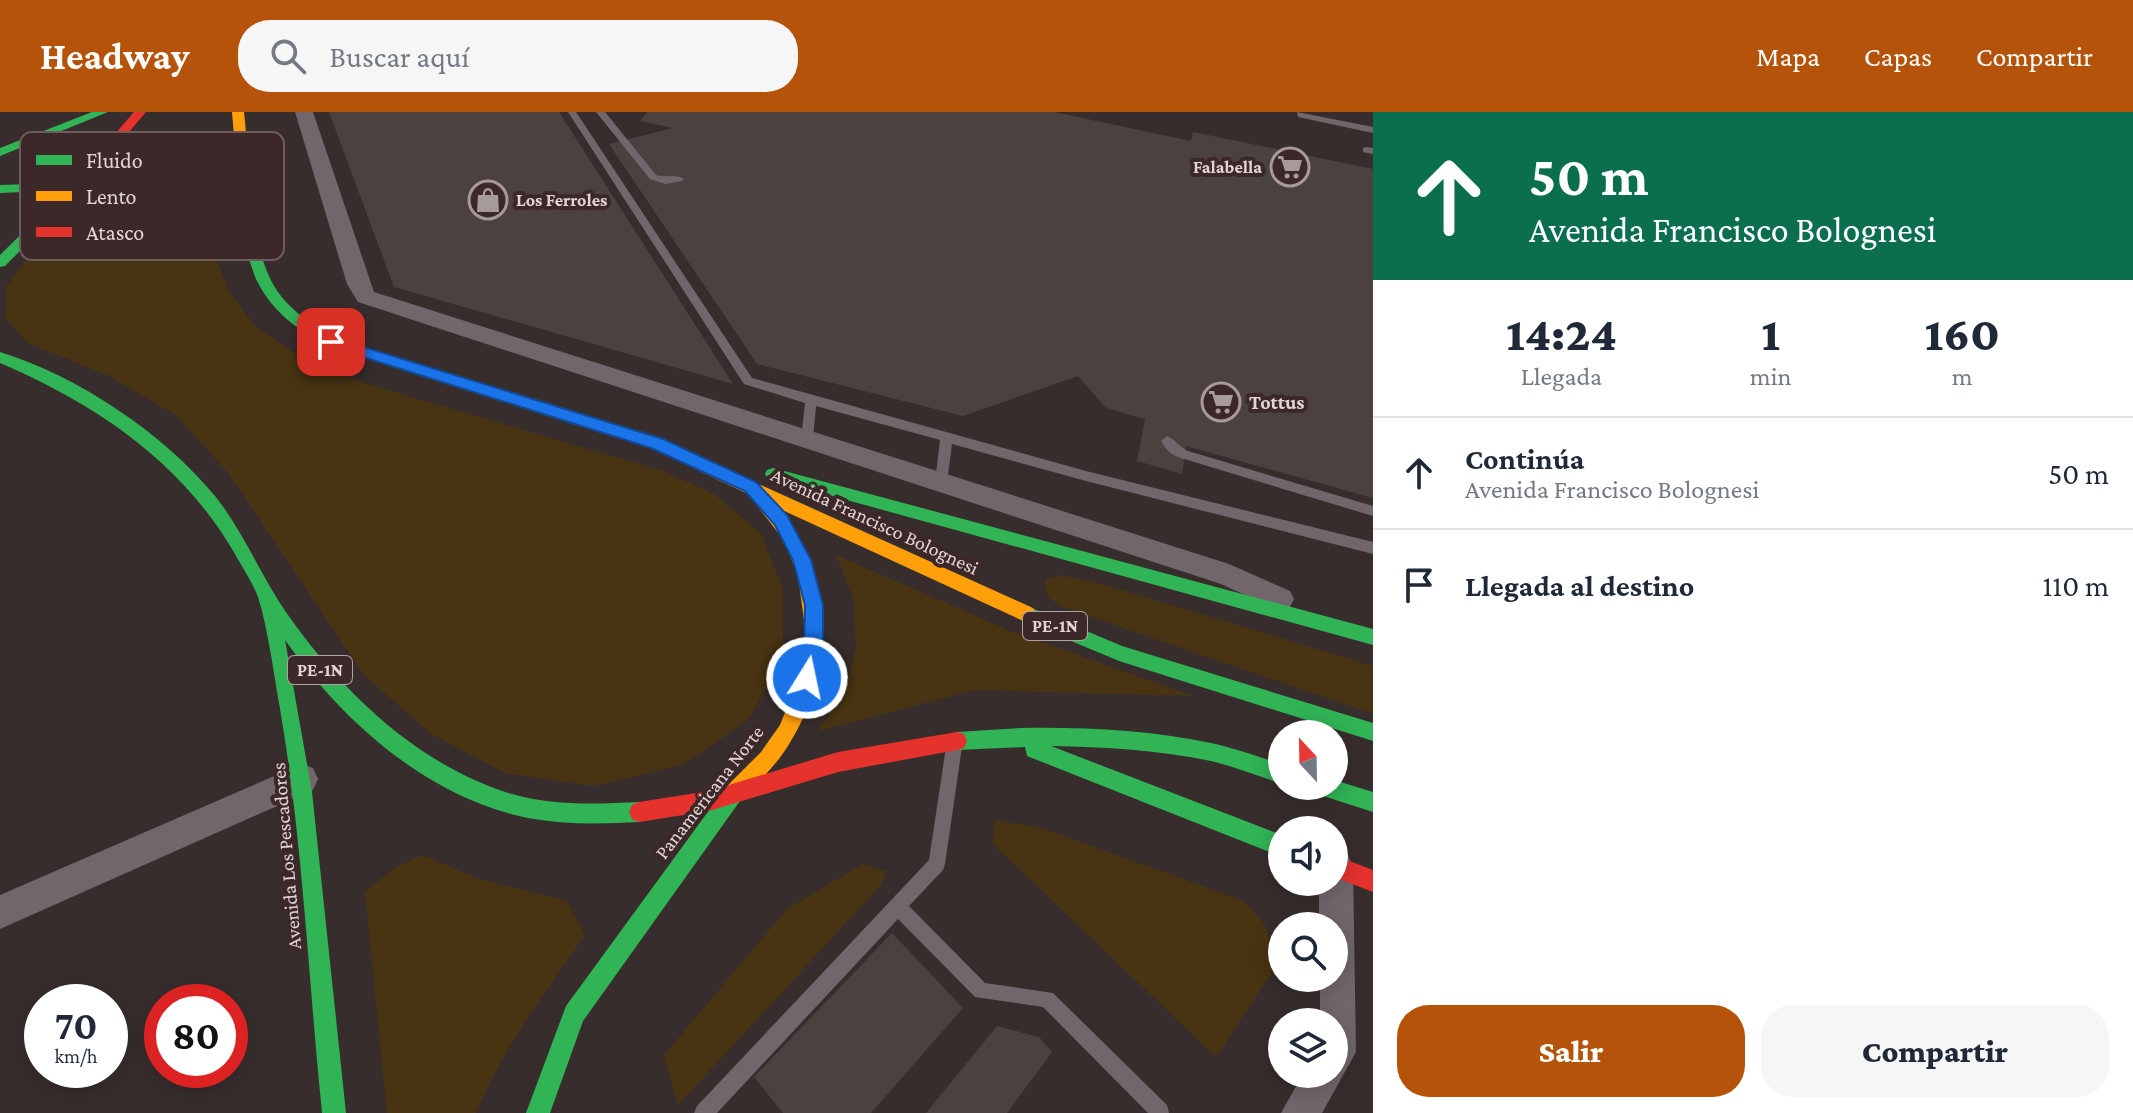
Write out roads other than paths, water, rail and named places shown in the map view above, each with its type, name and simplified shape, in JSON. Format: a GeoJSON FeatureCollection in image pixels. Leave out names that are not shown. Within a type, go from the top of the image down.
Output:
{"type":"FeatureCollection","features":[{"type":"Feature","properties":{"kind":"main road"},"geometry":{"type":"LineString","coordinates":[[51,132],[102,112]]}},
{"type":"Feature","properties":{"kind":"main road"},"geometry":{"type":"LineString","coordinates":[[126,132],[140,112]]}},
{"type":"Feature","properties":{"kind":"main road"},"geometry":{"type":"LineString","coordinates":[[238,112],[240,132]]}},
{"type":"Feature","properties":{"kind":"main road"},"geometry":{"type":"LineString","coordinates":[[0,152],[20,144]]}},
{"type":"Feature","properties":{"kind":"main road"},"geometry":{"type":"LineString","coordinates":[[0,263],[20,243]]}},
{"type":"Feature","properties":{"kind":"main road","name":"Avenida Francisco Bolognesi"},"geometry":{"type":"LineString","coordinates":[[256,260],[267,287],[278,303],[308,329],[331,342],[657,444],[916,567],[1119,653],[1373,732]]}},
{"type":"Feature","properties":{"kind":"main road","name":"PE-1N"},"geometry":{"type":"LineString","coordinates":[[0,357],[50,376],[91,398],[130,424],[168,456],[203,494],[239,544],[267,598],[306,656],[346,699],[435,772],[510,804],[578,813],[657,811],[733,794],[802,771],[881,752],[955,742],[1009,739],[1055,738],[1152,744],[1211,752],[1268,770]]}},
{"type":"Feature","properties":{"kind":"main road"},"geometry":{"type":"LineString","coordinates":[[657,444],[1373,637]]}},
{"type":"Feature","properties":{"kind":"main road","name":"Panamericana Norte"},"geometry":{"type":"LineString","coordinates":[[538,1113],[574,1014],[733,794],[773,751],[800,703],[813,653],[814,605],[802,560],[781,520],[750,486]]}},
{"type":"Feature","properties":{"kind":"main road","name":"Avenida Los Pescadores"},"geometry":{"type":"LineString","coordinates":[[267,598],[290,695],[302,779],[324,1034],[334,1113]]}},
{"type":"Feature","properties":{"kind":"main road"},"geometry":{"type":"LineString","coordinates":[[1009,739],[1268,841]]}},
{"type":"Feature","properties":{"kind":"main road"},"geometry":{"type":"LineString","coordinates":[[1348,794],[1373,802]]}},
{"type":"Feature","properties":{"kind":"main road"},"geometry":{"type":"LineString","coordinates":[[1348,871],[1373,881]]}},
{"type":"Feature","properties":{"kind":"street"},"geometry":{"type":"LineString","coordinates":[[304,112],[358,284],[366,297],[1229,575],[1338,627]]}},
{"type":"Feature","properties":{"kind":"street"},"geometry":{"type":"LineString","coordinates":[[0,912],[302,779]]}},
{"type":"Feature","properties":{"kind":"street"},"geometry":{"type":"LineString","coordinates":[[1335,896],[1337,1008]]}},
{"type":"Feature","properties":{"kind":"street"},"geometry":{"type":"LineString","coordinates":[[1300,1113],[1316,1088]]}},
{"type":"Feature","properties":{"kind":"lane"},"geometry":{"type":"LineString","coordinates":[[572,112],[748,381],[946,438],[1373,548]]}},
{"type":"Feature","properties":{"kind":"lane"},"geometry":{"type":"LineString","coordinates":[[600,112],[653,177],[665,181],[679,179]]}},
{"type":"Feature","properties":{"kind":"lane"},"geometry":{"type":"LineString","coordinates":[[1301,112],[1301,115],[1373,130]]}},
{"type":"Feature","properties":{"kind":"lane"},"geometry":{"type":"LineString","coordinates":[[807,439],[811,401]]}},
{"type":"Feature","properties":{"kind":"lane"},"geometry":{"type":"LineString","coordinates":[[941,483],[946,438]]}},
{"type":"Feature","properties":{"kind":"lane"},"geometry":{"type":"LineString","coordinates":[[1167,441],[1175,451],[1185,455],[1373,511]]}},
{"type":"Feature","properties":{"kind":"lane"},"geometry":{"type":"LineString","coordinates":[[704,1113],[937,864],[955,742]]}},
{"type":"Feature","properties":{"kind":"lane"},"geometry":{"type":"LineString","coordinates":[[897,906],[981,991],[1047,999],[1160,1112]]}},
{"type":"Feature","properties":{"kind":"place","name":"Falabella"},"geometry":{"type":"Point","coordinates":[1290,167]}},
{"type":"Feature","properties":{"kind":"place","name":"Los Ferroles"},"geometry":{"type":"Point","coordinates":[488,200]}},
{"type":"Feature","properties":{"kind":"place","name":"Tottus"},"geometry":{"type":"Point","coordinates":[1221,402]}}]}
